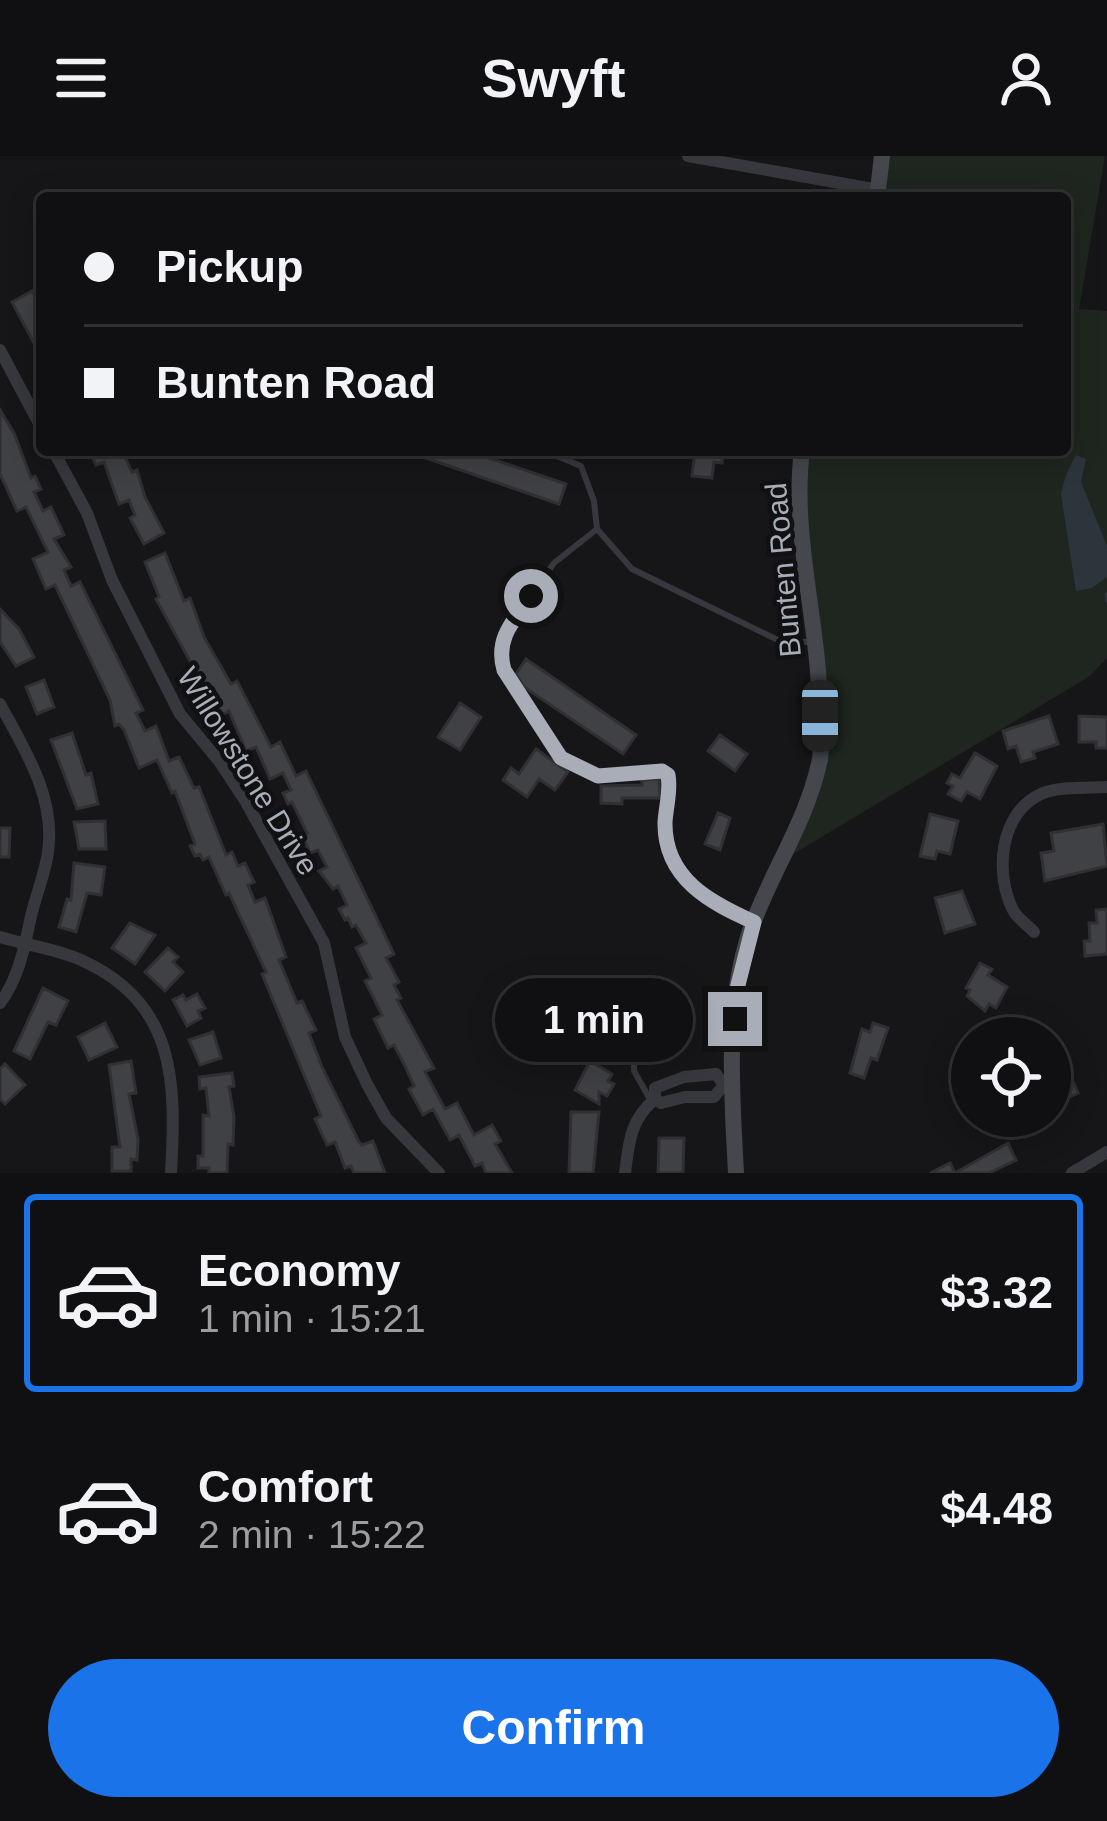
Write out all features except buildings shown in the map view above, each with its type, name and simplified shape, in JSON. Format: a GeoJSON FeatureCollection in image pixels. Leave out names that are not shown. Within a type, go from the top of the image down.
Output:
{"type":"FeatureCollection","features":[{"type":"Feature","properties":{"kind":"street"},"geometry":{"type":"LineString","coordinates":[[688,156],[868,192]]}},
{"type":"Feature","properties":{"kind":"street"},"geometry":{"type":"LineString","coordinates":[[878,192],[882,156]]}},
{"type":"Feature","properties":{"kind":"street"},"geometry":{"type":"LineString","coordinates":[[0,350],[36,418]]}},
{"type":"Feature","properties":{"kind":"street","name":"Willowstone Drive"},"geometry":{"type":"LineString","coordinates":[[56,456],[180,714],[246,802],[324,943],[345,1037],[386,1118],[439,1173]]}},
{"type":"Feature","properties":{"kind":"street","name":"Bunten Road"},"geometry":{"type":"LineString","coordinates":[[736,1173],[728,1086],[737,989],[754,922],[805,811],[820,756],[816,642],[799,501],[802,456]]}},
{"type":"Feature","properties":{"kind":"street"},"geometry":{"type":"LineString","coordinates":[[0,704],[35,768],[47,808],[49,850],[26,945],[0,1003]]}},
{"type":"Feature","properties":{"kind":"street"},"geometry":{"type":"LineString","coordinates":[[1034,932],[1015,914],[1010,897],[1003,853],[1008,830],[1019,810],[1043,793],[1107,787]]}},
{"type":"Feature","properties":{"kind":"street"},"geometry":{"type":"LineString","coordinates":[[0,937],[78,959],[110,976],[143,1008],[168,1052],[175,1090],[171,1173]]}},
{"type":"Feature","properties":{"kind":"street"},"geometry":{"type":"LineString","coordinates":[[625,1173],[636,1117],[653,1100],[655,1088],[716,1074],[728,1086],[715,1097],[653,1100]]}},
{"type":"Feature","properties":{"kind":"street"},"geometry":{"type":"LineString","coordinates":[[675,1080],[679,1098]]}},
{"type":"Feature","properties":{"kind":"street"},"geometry":{"type":"LineString","coordinates":[[1072,1173],[1107,1153]]}},
{"type":"Feature","properties":{"kind":"lane"},"geometry":{"type":"LineString","coordinates":[[556,456],[580,466],[594,501],[597,529],[632,569],[782,642],[816,642]]}},
{"type":"Feature","properties":{"kind":"lane"},"geometry":{"type":"LineString","coordinates":[[597,529],[554,563],[507,629],[500,643],[504,670],[561,758],[598,776],[662,771],[668,775],[665,830],[673,859],[700,896],[754,922]]}},
{"type":"Feature","properties":{"kind":"lane"},"geometry":{"type":"LineString","coordinates":[[642,1051],[634,1057],[634,1071],[653,1100]]}},
{"type":"Feature","properties":{"kind":"shaded area"},"geometry":{"type":"Polygon","coordinates":[[[877,156],[1105,156],[1079,309],[1107,311],[1107,658],[1090,676],[790,856],[828,758],[798,526],[808,456],[1071,456],[1071,192],[871,192],[877,156]]]}},
{"type":"Feature","properties":{"kind":"shaded area"},"geometry":{"type":"Polygon","coordinates":[[[1076,455],[1086,459],[1081,482],[1107,546],[1107,577],[1092,588],[1076,591],[1061,494],[1076,455]]]}},
{"type":"Feature","properties":{"kind":"waterway"},"geometry":{"type":"LineString","coordinates":[[1106,594],[1107,601]]}},
{"type":"Feature","properties":{"kind":"route"},"geometry":{"type":"LineString","coordinates":[[531,596],[507,629],[500,655],[504,670],[561,758],[598,776],[662,771],[668,775],[665,830],[673,859],[700,896],[754,922],[737,989],[735,1019]]}}]}
